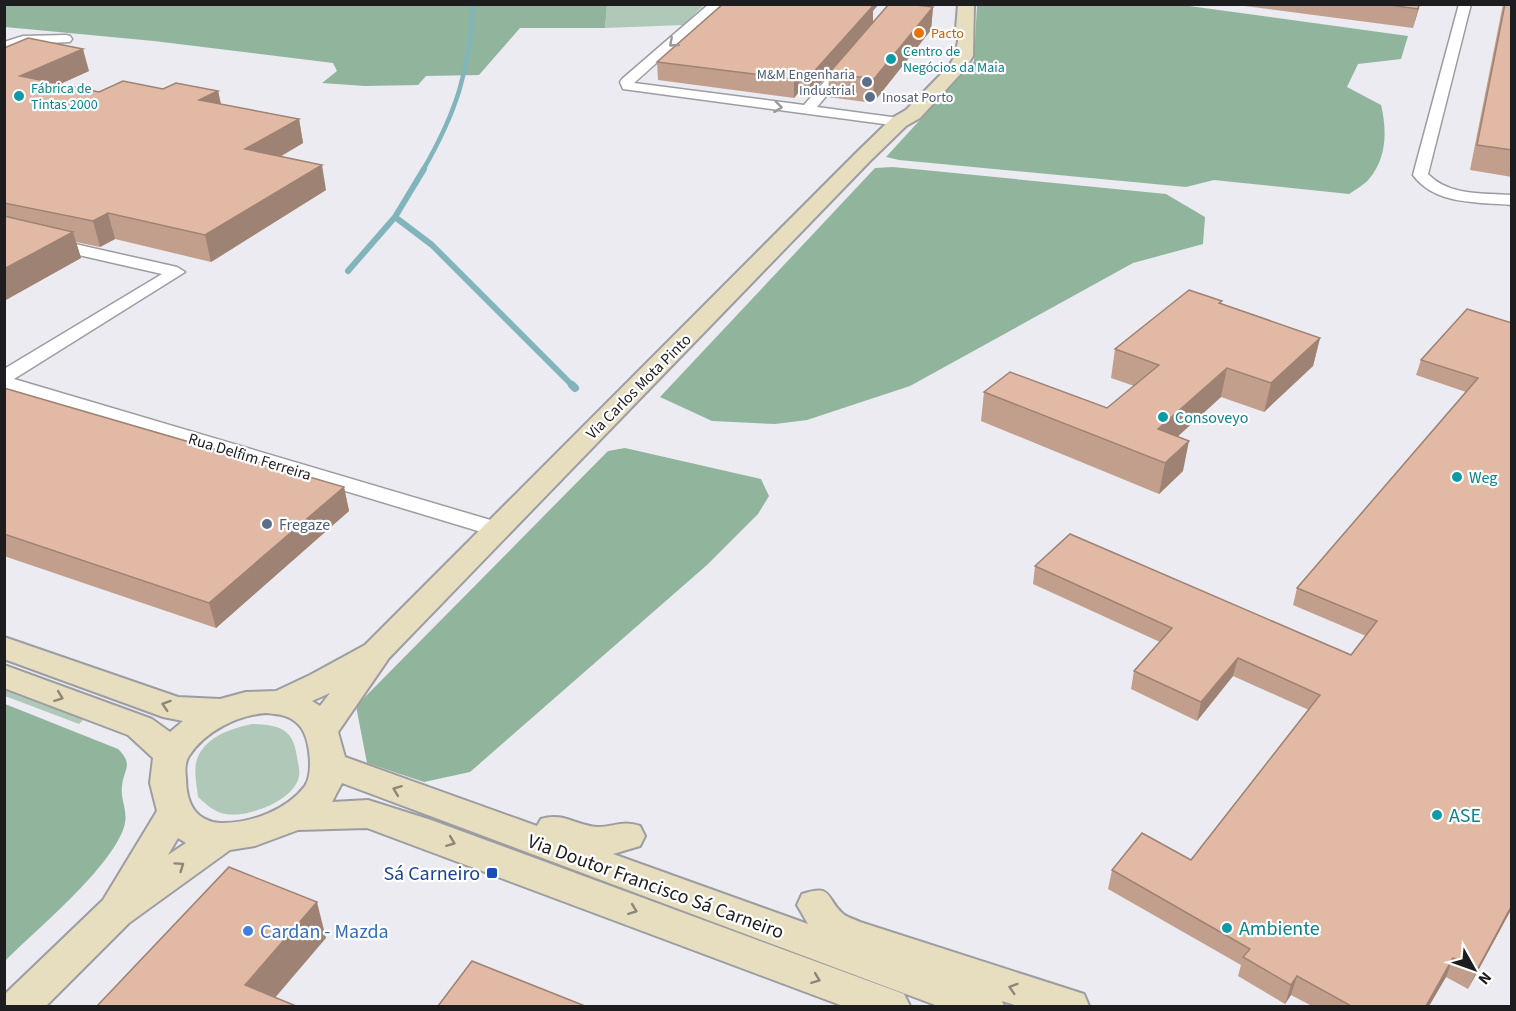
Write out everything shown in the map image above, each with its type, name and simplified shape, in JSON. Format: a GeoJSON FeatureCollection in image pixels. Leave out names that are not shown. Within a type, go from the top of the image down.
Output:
{"type":"FeatureCollection","features":[{"type":"Feature","properties":{"kind":"main road","name":"Via Carlos Mota Pinto"},"geometry":{"type":"LineString","coordinates":[[280,702],[321,683],[378,650],[899,122],[896,112],[932,74],[964,29],[966,4]]}},
{"type":"Feature","properties":{"kind":"main road"},"geometry":{"type":"LineString","coordinates":[[4,647],[175,709],[224,711]]}},
{"type":"Feature","properties":{"kind":"main road","name":"Via Carlos Mota Pinto"},"geometry":{"type":"LineString","coordinates":[[325,747],[378,650]]}},
{"type":"Feature","properties":{"kind":"main road"},"geometry":{"type":"LineString","coordinates":[[4,676],[140,727],[171,755]]}},
{"type":"Feature","properties":{"kind":"main road"},"geometry":{"type":"LineString","coordinates":[[280,702],[304,710],[315,718],[325,747],[321,789],[315,798],[292,817],[261,831],[222,837],[195,832],[174,813],[169,799],[168,770],[171,755],[189,734],[224,711],[250,703],[280,702]]}},
{"type":"Feature","properties":{"kind":"main road","name":"Via Doutor Francisco Sá Carneiro"},"geometry":{"type":"LineString","coordinates":[[325,747],[439,806],[984,1006]]}},
{"type":"Feature","properties":{"kind":"main road"},"geometry":{"type":"LineString","coordinates":[[439,806],[519,816],[594,842],[612,842],[627,836]]}},
{"type":"Feature","properties":{"kind":"main road"},"geometry":{"type":"LineString","coordinates":[[115,912],[174,813]]}},
{"type":"Feature","properties":{"kind":"main road","name":"Via Doutor Francisco Sá Carneiro"},"geometry":{"type":"LineString","coordinates":[[292,817],[368,814],[418,830],[889,1006]]}},
{"type":"Feature","properties":{"kind":"main road"},"geometry":{"type":"LineString","coordinates":[[20,1006],[115,912],[222,837]]}},
{"type":"Feature","properties":{"kind":"main road"},"geometry":{"type":"LineString","coordinates":[[816,905],[828,924],[847,934],[1069,1006]]}},
{"type":"Feature","properties":{"kind":"street"},"geometry":{"type":"LineString","coordinates":[[717,4],[627,82],[628,86],[899,122]]}},
{"type":"Feature","properties":{"kind":"street"},"geometry":{"type":"LineString","coordinates":[[1465,4],[1419,171],[1424,181],[1432,187],[1453,194],[1512,200]]}},
{"type":"Feature","properties":{"kind":"street"},"geometry":{"type":"LineString","coordinates":[[4,46],[23,40],[66,39]]}},
{"type":"Feature","properties":{"kind":"street"},"geometry":{"type":"LineString","coordinates":[[808,109],[856,54]]}},
{"type":"Feature","properties":{"kind":"street"},"geometry":{"type":"LineString","coordinates":[[4,233],[177,272],[4,377]]}},
{"type":"Feature","properties":{"kind":"street","name":"Rua Delfim Ferreira"},"geometry":{"type":"LineString","coordinates":[[4,382],[496,530]]}},
{"type":"Feature","properties":{"kind":"green space"},"geometry":{"type":"Polygon","coordinates":[[[4,5],[607,5],[605,28],[520,28],[479,75],[426,76],[418,85],[365,86],[322,83],[337,71],[333,63],[154,41],[5,27],[4,5]]]}},
{"type":"Feature","properties":{"kind":"green space"},"geometry":{"type":"Polygon","coordinates":[[[607,5],[704,5],[683,25],[605,28],[607,5]]]}},
{"type":"Feature","properties":{"kind":"green space"},"geometry":{"type":"Polygon","coordinates":[[[977,5],[1182,5],[1408,36],[1401,59],[1358,64],[1347,87],[1381,105],[1385,134],[1382,153],[1375,171],[1365,183],[1349,194],[1214,180],[1186,187],[886,157],[974,61],[977,5]]]}},
{"type":"Feature","properties":{"kind":"green space"},"geometry":{"type":"Polygon","coordinates":[[[893,167],[1166,194],[1205,217],[1203,244],[1133,263],[910,386],[807,420],[775,424],[712,421],[660,397],[875,168],[893,167]]]}},
{"type":"Feature","properties":{"kind":"green space"},"geometry":{"type":"Polygon","coordinates":[[[625,448],[761,479],[769,496],[758,514],[707,565],[470,772],[424,782],[367,763],[356,706],[608,451],[625,448]]]}},
{"type":"Feature","properties":{"kind":"green space"},"geometry":{"type":"Polygon","coordinates":[[[5,689],[84,719],[79,724],[5,696],[5,689]]]}},
{"type":"Feature","properties":{"kind":"green space"},"geometry":{"type":"Polygon","coordinates":[[[5,704],[118,749],[126,759],[127,767],[122,791],[125,822],[116,843],[89,879],[5,961],[5,704]]]}},
{"type":"Feature","properties":{"kind":"green space"},"geometry":{"type":"Polygon","coordinates":[[[252,724],[277,727],[288,734],[295,747],[299,767],[296,785],[280,800],[269,806],[234,815],[221,813],[198,797],[195,776],[199,754],[210,741],[218,736],[252,724]]]}},
{"type":"Feature","properties":{"kind":"building"},"geometry":{"type":"Polygon","coordinates":[[[723,4],[864,4],[873,6],[810,76],[799,75],[794,79],[657,62],[723,4]]]}},
{"type":"Feature","properties":{"kind":"building"},"geometry":{"type":"Polygon","coordinates":[[[889,4],[933,7],[874,79],[829,73],[889,4]]]}},
{"type":"Feature","properties":{"kind":"building"},"geometry":{"type":"Polygon","coordinates":[[[1382,4],[1419,4],[1418,9],[1382,4]]]}},
{"type":"Feature","properties":{"kind":"building"},"geometry":{"type":"Polygon","coordinates":[[[1505,4],[1512,4],[1512,150],[1477,145],[1505,4]]]}},
{"type":"Feature","properties":{"kind":"building"},"geometry":{"type":"Polygon","coordinates":[[[28,38],[83,49],[20,76],[99,92],[123,81],[163,89],[176,83],[218,91],[199,100],[299,119],[245,149],[322,165],[205,235],[108,213],[93,221],[4,203],[4,48],[28,38]]]}},
{"type":"Feature","properties":{"kind":"building"},"geometry":{"type":"Polygon","coordinates":[[[4,216],[73,232],[4,269],[4,216]]]}},
{"type":"Feature","properties":{"kind":"building"},"geometry":{"type":"Polygon","coordinates":[[[1189,290],[1222,301],[1219,303],[1320,338],[1271,383],[1227,368],[1158,429],[1189,441],[1165,463],[984,392],[1010,372],[1107,408],[1159,365],[1115,349],[1189,290]]]}},
{"type":"Feature","properties":{"kind":"building"},"geometry":{"type":"Polygon","coordinates":[[[1467,309],[1512,323],[1512,905],[1477,970],[1453,958],[1426,1006],[1351,1006],[1297,976],[1291,985],[1243,957],[1250,949],[1112,870],[1142,833],[1191,860],[1320,695],[1238,658],[1201,702],[1134,671],[1172,628],[1035,566],[1070,534],[1351,655],[1377,621],[1297,588],[1478,378],[1421,360],[1467,309]]]}},
{"type":"Feature","properties":{"kind":"building"},"geometry":{"type":"Polygon","coordinates":[[[4,388],[344,487],[209,603],[4,534],[4,388]]]}},
{"type":"Feature","properties":{"kind":"building"},"geometry":{"type":"Polygon","coordinates":[[[229,867],[317,902],[245,985],[296,1006],[97,1006],[229,867]]]}},
{"type":"Feature","properties":{"kind":"building"},"geometry":{"type":"Polygon","coordinates":[[[472,961],[585,1006],[438,1006],[472,961]]]}},
{"type":"Feature","properties":{"kind":"waterway"},"geometry":{"type":"LineString","coordinates":[[423,170],[453,110],[469,50],[473,4]]}},
{"type":"Feature","properties":{"kind":"waterway"},"geometry":{"type":"LineString","coordinates":[[395,217],[424,169]]}},
{"type":"Feature","properties":{"kind":"waterway"},"geometry":{"type":"LineString","coordinates":[[348,271],[395,217]]}},
{"type":"Feature","properties":{"kind":"waterway"},"geometry":{"type":"LineString","coordinates":[[395,217],[432,245],[575,388]]}},
{"type":"Feature","properties":{"kind":"place","name":"Pacto"},"geometry":{"type":"Point","coordinates":[919,33]}},
{"type":"Feature","properties":{"kind":"place","name":"Centro de Negócios da Maia"},"geometry":{"type":"Point","coordinates":[891,59]}},
{"type":"Feature","properties":{"kind":"place","name":"M&M Engenharia Industrial"},"geometry":{"type":"Point","coordinates":[867,82]}},
{"type":"Feature","properties":{"kind":"place","name":"Fábrica de Tintas 2000"},"geometry":{"type":"Point","coordinates":[19,96]}},
{"type":"Feature","properties":{"kind":"place","name":"Inosat Porto"},"geometry":{"type":"Point","coordinates":[870,97]}},
{"type":"Feature","properties":{"kind":"place","name":"Consoveyo"},"geometry":{"type":"Point","coordinates":[1163,417]}},
{"type":"Feature","properties":{"kind":"place","name":"Weg"},"geometry":{"type":"Point","coordinates":[1457,477]}},
{"type":"Feature","properties":{"kind":"place","name":"Fregaze"},"geometry":{"type":"Point","coordinates":[267,524]}},
{"type":"Feature","properties":{"kind":"place","name":"ASE"},"geometry":{"type":"Point","coordinates":[1437,815]}},
{"type":"Feature","properties":{"kind":"place","name":"Sá Carneiro"},"geometry":{"type":"Point","coordinates":[492,873]}},
{"type":"Feature","properties":{"kind":"place","name":"Ambiente"},"geometry":{"type":"Point","coordinates":[1227,928]}},
{"type":"Feature","properties":{"kind":"place","name":"Cardan - Mazda"},"geometry":{"type":"Point","coordinates":[248,931]}}]}
